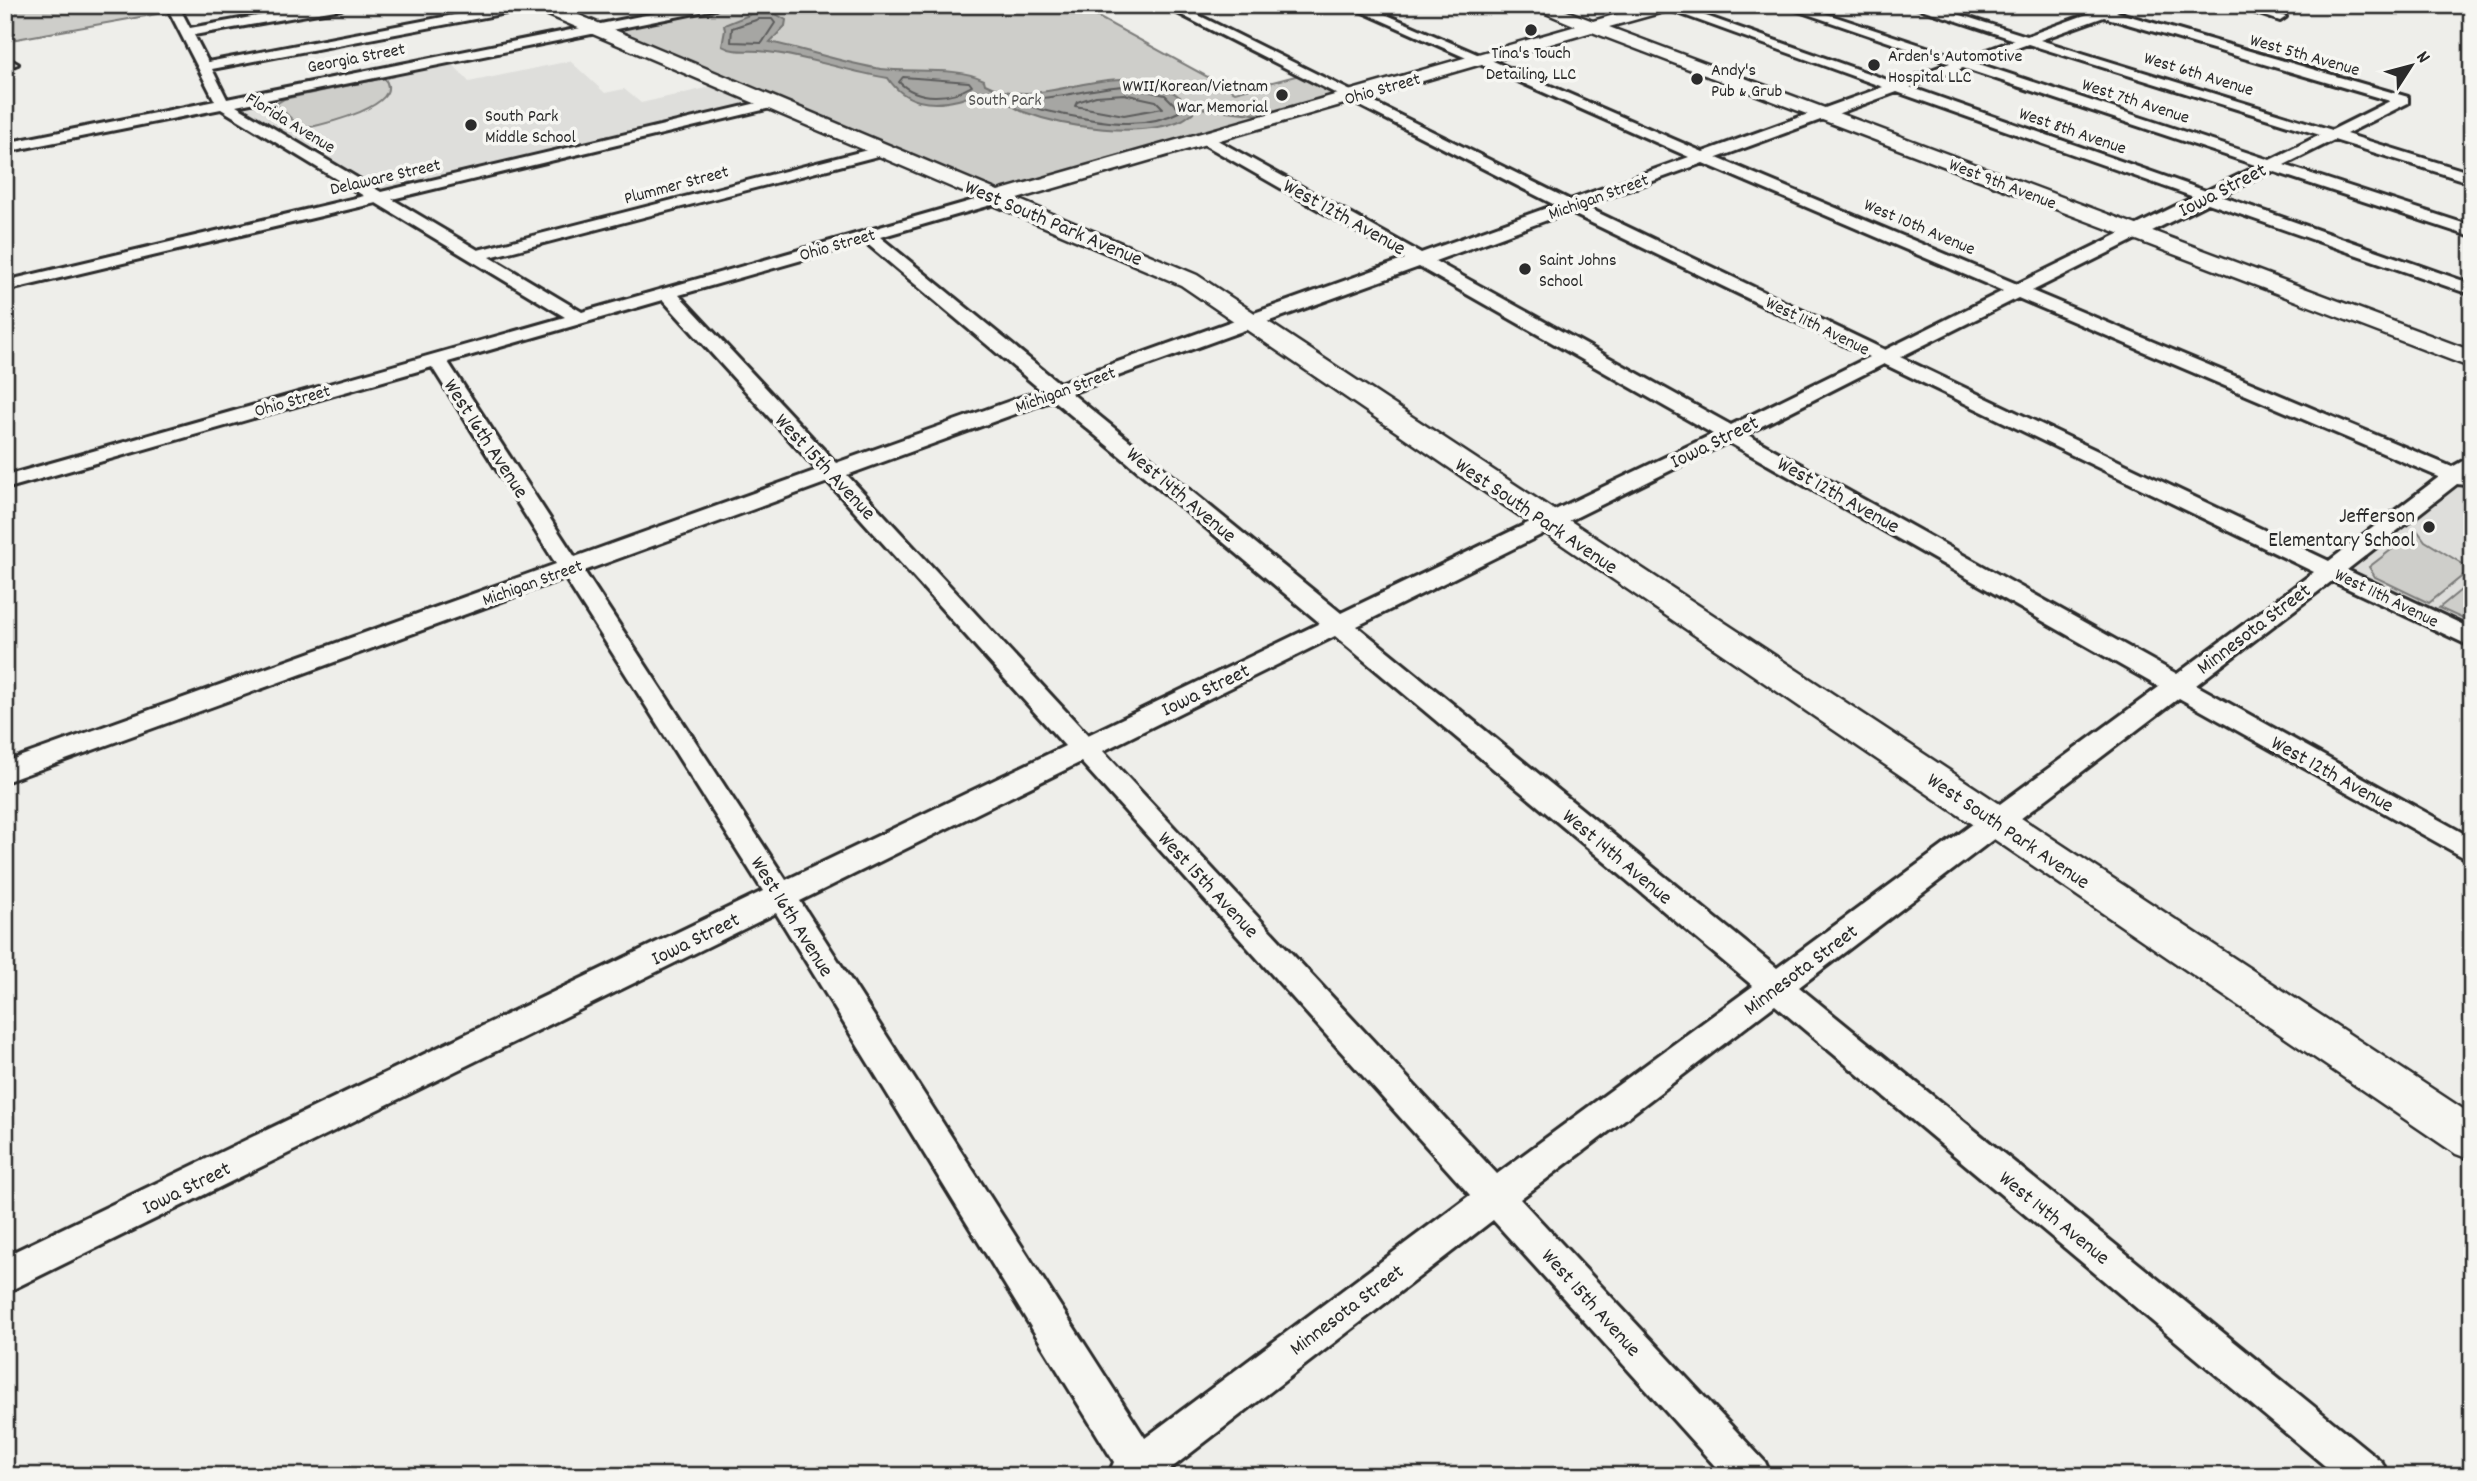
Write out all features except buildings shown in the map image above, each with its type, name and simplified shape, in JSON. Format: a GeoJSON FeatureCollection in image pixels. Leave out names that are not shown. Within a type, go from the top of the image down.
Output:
{"type":"FeatureCollection","features":[{"type":"Feature","properties":{"kind":"main road","name":"West South Park Avenue"},"geometry":{"type":"LineString","coordinates":[[540,5],[1178,274],[2472,1140]]}},
{"type":"Feature","properties":{"kind":"main road","name":"West 9th Avenue"},"geometry":{"type":"LineString","coordinates":[[1535,5],[2472,360]]}},
{"type":"Feature","properties":{"kind":"main road","name":"Ohio Street"},"geometry":{"type":"LineString","coordinates":[[999,198],[1665,6]]}},
{"type":"Feature","properties":{"kind":"street","name":"Florida Avenue"},"geometry":{"type":"LineString","coordinates":[[172,5],[223,104],[578,317]]}},
{"type":"Feature","properties":{"kind":"street"},"geometry":{"type":"LineString","coordinates":[[185,33],[341,5]]}},
{"type":"Feature","properties":{"kind":"street"},"geometry":{"type":"LineString","coordinates":[[202,67],[527,5]]}},
{"type":"Feature","properties":{"kind":"street","name":"Georgia Street"},"geometry":{"type":"LineString","coordinates":[[5,148],[715,5]]}},
{"type":"Feature","properties":{"kind":"street","name":"West 11th Avenue"},"geometry":{"type":"LineString","coordinates":[[1168,5],[1570,206],[2472,639]]}},
{"type":"Feature","properties":{"kind":"street","name":"West 10th Avenue"},"geometry":{"type":"LineString","coordinates":[[1353,5],[2018,290],[2466,474]]}},
{"type":"Feature","properties":{"kind":"street","name":"West 7th Avenue"},"geometry":{"type":"LineString","coordinates":[[1787,5],[2472,232]]}},
{"type":"Feature","properties":{"kind":"street","name":"West 6th Avenue"},"geometry":{"type":"LineString","coordinates":[[1914,5],[2472,178]]}},
{"type":"Feature","properties":{"kind":"street","name":"West 5th Avenue"},"geometry":{"type":"LineString","coordinates":[[2077,5],[2403,100]]}},
{"type":"Feature","properties":{"kind":"street","name":"Michigan Street"},"geometry":{"type":"LineString","coordinates":[[5,772],[1824,116],[2124,5]]}},
{"type":"Feature","properties":{"kind":"street"},"geometry":{"type":"LineString","coordinates":[[2238,5],[2280,17]]}},
{"type":"Feature","properties":{"kind":"street","name":"West 8th Avenue"},"geometry":{"type":"LineString","coordinates":[[1665,6],[2472,290]]}},
{"type":"Feature","properties":{"kind":"street","name":"Iowa Street"},"geometry":{"type":"LineString","coordinates":[[5,1275],[1731,433],[2403,100]]}},
{"type":"Feature","properties":{"kind":"street","name":"Delaware Street"},"geometry":{"type":"LineString","coordinates":[[5,286],[774,103]]}},
{"type":"Feature","properties":{"kind":"street","name":"West 12th Avenue"},"geometry":{"type":"LineString","coordinates":[[1205,139],[2472,851]]}},
{"type":"Feature","properties":{"kind":"street","name":"Plummer Street"},"geometry":{"type":"LineString","coordinates":[[477,256],[884,150]]}},
{"type":"Feature","properties":{"kind":"street","name":"Ohio Street"},"geometry":{"type":"LineString","coordinates":[[5,482],[999,198]]}},
{"type":"Feature","properties":{"kind":"street","name":"West 14th Avenue"},"geometry":{"type":"LineString","coordinates":[[868,236],[2368,1476]]}},
{"type":"Feature","properties":{"kind":"street","name":"West 15th Avenue"},"geometry":{"type":"LineString","coordinates":[[667,293],[1751,1476]]}},
{"type":"Feature","properties":{"kind":"street","name":"West 16th Avenue"},"geometry":{"type":"LineString","coordinates":[[436,358],[781,896],[1138,1473]]}},
{"type":"Feature","properties":{"kind":"street","name":"Minnesota Street"},"geometry":{"type":"LineString","coordinates":[[1138,1473],[1496,1196],[2331,570],[2466,474]]}},
{"type":"Feature","properties":{"kind":"shaded area","name":"South Park Middle School"},"geometry":{"type":"Polygon","coordinates":[[[450,61],[469,82],[570,61],[605,93],[624,89],[641,103],[715,86],[754,103],[385,190],[240,106],[450,61]]]}},
{"type":"Feature","properties":{"kind":"shaded area","name":"Jefferson Elementary School"},"geometry":{"type":"Polygon","coordinates":[[[2453,476],[2472,483],[2472,639],[2331,570],[2453,476]]]}},
{"type":"Feature","properties":{"kind":"green space"},"geometry":{"type":"Polygon","coordinates":[[[5,5],[171,5],[174,11],[5,41],[5,5]]]}},
{"type":"Feature","properties":{"kind":"green space","name":"South Park"},"geometry":{"type":"Polygon","coordinates":[[[715,5],[1076,5],[1235,92],[1303,74],[1350,97],[999,198],[595,29],[715,5]]]}},
{"type":"Feature","properties":{"kind":"green space"},"geometry":{"type":"Polygon","coordinates":[[[384,78],[388,88],[384,97],[373,105],[312,127],[302,129],[276,104],[284,99],[384,78]]]}},
{"type":"Feature","properties":{"kind":"green space"},"geometry":{"type":"Polygon","coordinates":[[[2417,530],[2425,541],[2471,569],[2429,603],[2375,577],[2369,567],[2417,530]]]}},
{"type":"Feature","properties":{"kind":"green space"},"geometry":{"type":"Polygon","coordinates":[[[2472,581],[2472,623],[2439,608],[2472,581]]]}},
{"type":"Feature","properties":{"kind":"water"},"geometry":{"type":"Polygon","coordinates":[[[754,13],[774,13],[786,20],[785,26],[770,42],[881,69],[961,73],[984,80],[985,84],[1001,90],[1018,93],[1036,93],[1105,80],[1133,80],[1164,87],[1192,102],[1244,104],[1270,113],[1262,115],[1199,108],[1182,120],[1145,129],[1125,130],[1060,123],[1041,118],[1019,110],[999,95],[989,92],[948,102],[928,103],[902,93],[888,78],[792,56],[722,46],[724,25],[754,13]]]}},
{"type":"Feature","properties":{"kind":"place","name":"Tina's Touch Detailing, LLC"},"geometry":{"type":"Point","coordinates":[1531,30]}},
{"type":"Feature","properties":{"kind":"place","name":"Arden's Automotive Hospital LLC"},"geometry":{"type":"Point","coordinates":[1874,65]}},
{"type":"Feature","properties":{"kind":"place","name":"Andy's Pub & Grub"},"geometry":{"type":"Point","coordinates":[1697,79]}},
{"type":"Feature","properties":{"kind":"place","name":"WWII/Korean/Vietnam War Memorial"},"geometry":{"type":"Point","coordinates":[1282,95]}},
{"type":"Feature","properties":{"kind":"place","name":"South Park Middle School"},"geometry":{"type":"Point","coordinates":[471,125]}},
{"type":"Feature","properties":{"kind":"place","name":"Saint Johns School"},"geometry":{"type":"Point","coordinates":[1525,269]}},
{"type":"Feature","properties":{"kind":"place","name":"Jefferson Elementary School"},"geometry":{"type":"Point","coordinates":[2429,527]}}]}
